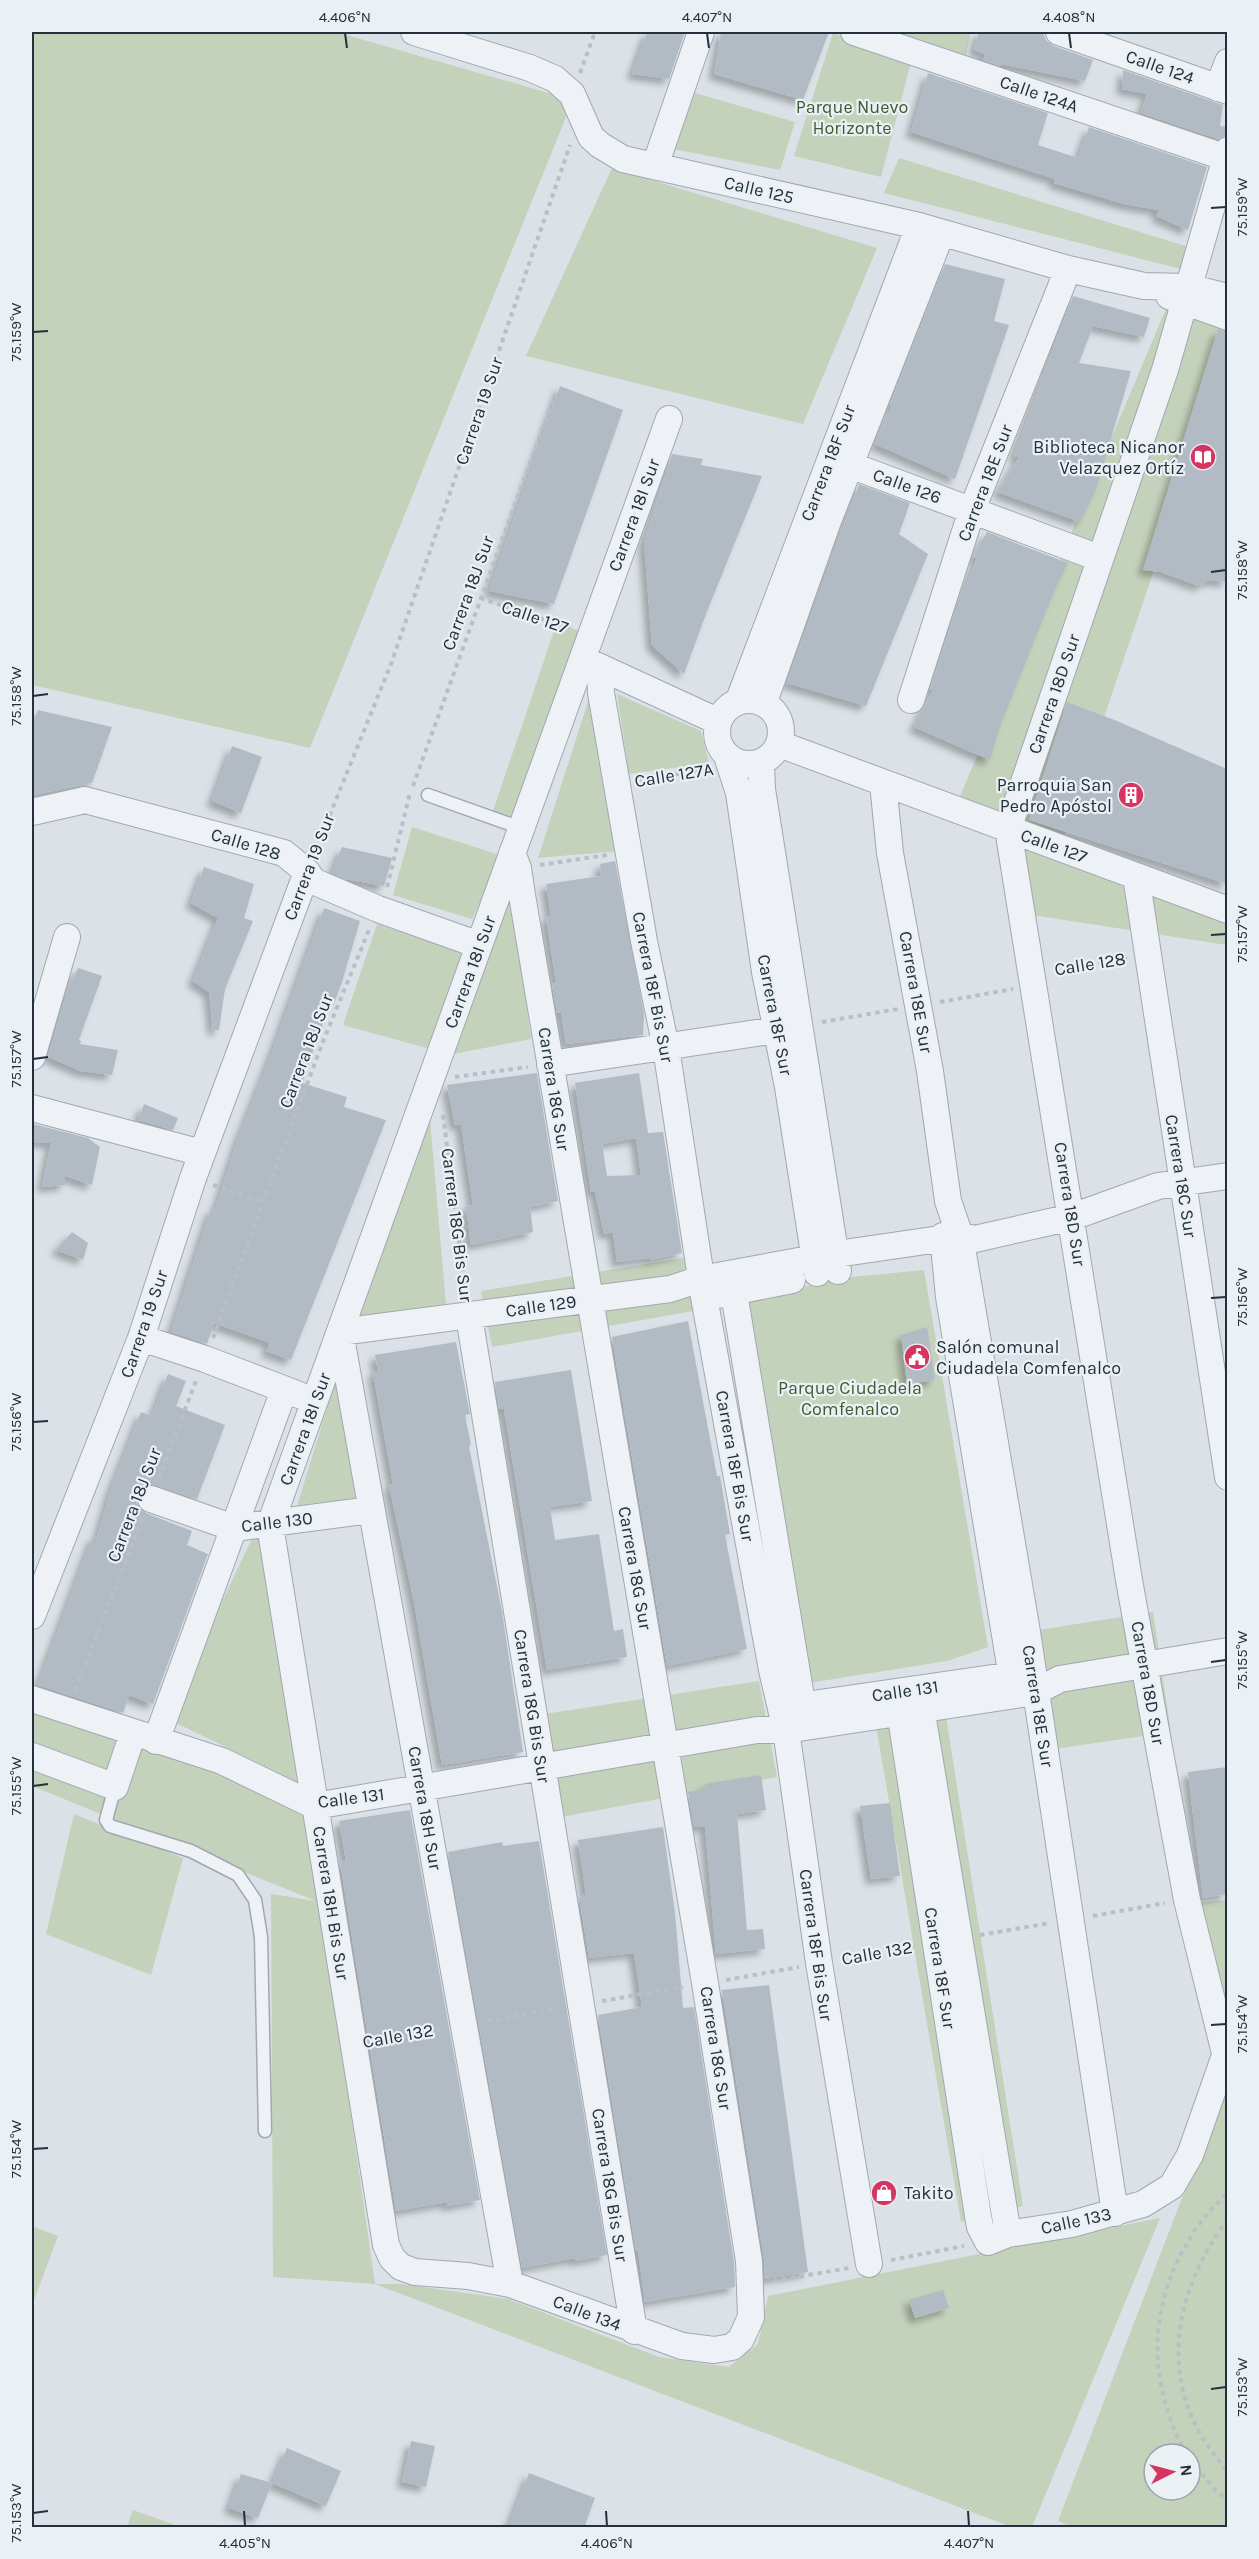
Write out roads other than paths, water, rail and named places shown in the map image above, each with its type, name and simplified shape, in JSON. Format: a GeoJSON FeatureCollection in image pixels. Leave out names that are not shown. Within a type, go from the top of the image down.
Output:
{"type":"FeatureCollection","features":[{"type":"Feature","properties":{"kind":"street","name":"Calle 125"},"geometry":{"type":"LineString","coordinates":[[414,32],[530,68],[555,79],[577,105],[591,138],[623,159],[930,230],[1068,269],[1186,295],[1227,297]]}},
{"type":"Feature","properties":{"kind":"street"},"geometry":{"type":"LineString","coordinates":[[655,166],[701,32]]}},
{"type":"Feature","properties":{"kind":"street","name":"Calle 124A"},"geometry":{"type":"LineString","coordinates":[[854,32],[1226,154]]}},
{"type":"Feature","properties":{"kind":"street","name":"Calle 124"},"geometry":{"type":"LineString","coordinates":[[1059,32],[1120,42],[1223,89]]}},
{"type":"Feature","properties":{"kind":"street"},"geometry":{"type":"LineString","coordinates":[[1223,89],[1227,62]]}},
{"type":"Feature","properties":{"kind":"street","name":"Carrera 18D Sur"},"geometry":{"type":"LineString","coordinates":[[1226,154],[1165,370],[1008,829],[1129,1580],[1187,1900],[1227,2051]]}},
{"type":"Feature","properties":{"kind":"street","name":"Carrera 18F Sur"},"geometry":{"type":"LineString","coordinates":[[751,701],[850,465],[930,230]]}},
{"type":"Feature","properties":{"kind":"street","name":"Carrera 18F Sur"},"geometry":{"type":"LineString","coordinates":[[751,701],[902,264],[930,230]]}},
{"type":"Feature","properties":{"kind":"street","name":"Carrera 18E Sur"},"geometry":{"type":"LineString","coordinates":[[910,700],[972,510],[1068,269]]}},
{"type":"Feature","properties":{"kind":"street","name":"Calle 125"},"geometry":{"type":"LineString","coordinates":[[1186,295],[1227,317]]}},
{"type":"Feature","properties":{"kind":"street","name":"Carrera 18D Sur"},"geometry":{"type":"LineString","coordinates":[[1025,772],[1165,370]]}},
{"type":"Feature","properties":{"kind":"street","name":"Carrera 18I Sur"},"geometry":{"type":"LineString","coordinates":[[270,1525],[435,1080],[479,945],[515,861],[521,828],[591,654],[669,419]]}},
{"type":"Feature","properties":{"kind":"street","name":"Calle 126"},"geometry":{"type":"LineString","coordinates":[[850,465],[1099,558]]}},
{"type":"Feature","properties":{"kind":"street"},"geometry":{"type":"LineString","coordinates":[[591,654],[717,721]]}},
{"type":"Feature","properties":{"kind":"street","name":"Carrera 18F Bis Sur"},"geometry":{"type":"LineString","coordinates":[[591,654],[601,693],[666,1048],[703,1288],[772,1670],[793,1718]]}},
{"type":"Feature","properties":{"kind":"street"},"geometry":{"type":"LineString","coordinates":[[751,701],[772,708],[781,725],[770,753],[744,764],[729,761],[718,742],[717,721],[729,706],[751,701]]}},
{"type":"Feature","properties":{"kind":"street","name":"Carrera 18F Sur"},"geometry":{"type":"LineString","coordinates":[[770,753],[762,789],[798,1026],[827,1264]]}},
{"type":"Feature","properties":{"kind":"street","name":"Calle 127"},"geometry":{"type":"LineString","coordinates":[[770,753],[883,783],[1227,910]]}},
{"type":"Feature","properties":{"kind":"street","name":"Carrera 18F Sur"},"geometry":{"type":"LineString","coordinates":[[729,761],[739,793],[765,972],[827,1264]]}},
{"type":"Feature","properties":{"kind":"street","name":"Carrera 18E Sur"},"geometry":{"type":"LineString","coordinates":[[883,783],[890,852],[930,1071],[948,1201],[957,1244],[949,1297],[1071,1920],[1115,2213]]}},
{"type":"Feature","properties":{"kind":"street","name":"Calle 128"},"geometry":{"type":"LineString","coordinates":[[32,812],[85,800],[284,853],[307,872],[313,881],[378,909],[479,945]]}},
{"type":"Feature","properties":{"kind":"street","name":"Carrera 18G Sur"},"geometry":{"type":"LineString","coordinates":[[515,861],[666,1746],[751,2285]]}},
{"type":"Feature","properties":{"kind":"street","name":"Carrera 19 Sur"},"geometry":{"type":"LineString","coordinates":[[32,1616],[141,1338],[193,1178],[307,872]]}},
{"type":"Feature","properties":{"kind":"street","name":"Carrera 18C Sur"},"geometry":{"type":"LineString","coordinates":[[1136,876],[1227,1477]]}},
{"type":"Feature","properties":{"kind":"street"},"geometry":{"type":"LineString","coordinates":[[32,1057],[67,937]]}},
{"type":"Feature","properties":{"kind":"street"},"geometry":{"type":"LineString","coordinates":[[550,1064],[777,1030]]}},
{"type":"Feature","properties":{"kind":"street"},"geometry":{"type":"LineString","coordinates":[[32,1108],[202,1154]]}},
{"type":"Feature","properties":{"kind":"street","name":"Calle 129"},"geometry":{"type":"LineString","coordinates":[[340,1332],[670,1288],[703,1288],[732,1284],[827,1264],[957,1244],[1072,1217],[1158,1186],[1227,1176]]}},
{"type":"Feature","properties":{"kind":"street","name":"Carrera 18F Bis Sur"},"geometry":{"type":"LineString","coordinates":[[732,1284],[793,1718],[819,1963],[845,2134],[869,2264]]}},
{"type":"Feature","properties":{"kind":"street","name":"Carrera 18G Bis Sur"},"geometry":{"type":"LineString","coordinates":[[469,1316],[634,2331]]}},
{"type":"Feature","properties":{"kind":"street","name":"Carrera 18H Sur"},"geometry":{"type":"LineString","coordinates":[[340,1332],[510,2284]]}},
{"type":"Feature","properties":{"kind":"street"},"geometry":{"type":"LineString","coordinates":[[141,1338],[205,1359],[315,1401]]}},
{"type":"Feature","properties":{"kind":"street","name":"Carrera 18I Sur"},"geometry":{"type":"LineString","coordinates":[[115,1786],[145,1737],[234,1528],[284,1390]]}},
{"type":"Feature","properties":{"kind":"street","name":"Calle 130"},"geometry":{"type":"LineString","coordinates":[[151,1498],[234,1528],[371,1510]]}},
{"type":"Feature","properties":{"kind":"street","name":"Carrera 18H Bis Sur"},"geometry":{"type":"LineString","coordinates":[[270,1525],[387,2245]]}},
{"type":"Feature","properties":{"kind":"street","name":"Calle 131"},"geometry":{"type":"LineString","coordinates":[[32,1699],[222,1761],[315,1806],[757,1730],[793,1718],[1060,1679],[1227,1651]]}},
{"type":"Feature","properties":{"kind":"street","name":"Carrera 18F Sur"},"geometry":{"type":"LineString","coordinates":[[909,1701],[998,2238]]}},
{"type":"Feature","properties":{"kind":"street"},"geometry":{"type":"LineString","coordinates":[[32,1756],[115,1786]]}},
{"type":"Feature","properties":{"kind":"street","name":"Calle 133"},"geometry":{"type":"LineString","coordinates":[[998,2238],[1115,2213],[1143,2204],[1172,2186],[1190,2155],[1227,2051]]}},
{"type":"Feature","properties":{"kind":"street","name":"Calle 134"},"geometry":{"type":"LineString","coordinates":[[387,2245],[392,2258],[402,2267],[415,2272],[468,2276],[510,2284],[634,2331],[682,2346],[714,2350],[732,2348],[741,2339],[751,2317],[751,2285]]}},
{"type":"Feature","properties":{"kind":"lane"},"geometry":{"type":"LineString","coordinates":[[428,795],[521,828]]}},
{"type":"Feature","properties":{"kind":"lane"},"geometry":{"type":"LineString","coordinates":[[115,1786],[106,1820],[110,1826],[190,1851],[229,1870],[238,1875],[255,1900],[261,1937],[265,2131]]}},
{"type":"Feature","properties":{"kind":"place","name":"Biblioteca Nicanor Velazquez Ortíz"},"geometry":{"type":"Point","coordinates":[1203,457]}},
{"type":"Feature","properties":{"kind":"place","name":"Parroquia San Pedro Apóstol"},"geometry":{"type":"Point","coordinates":[1131,795]}},
{"type":"Feature","properties":{"kind":"place","name":"Salón comunal Ciudadela Comfenalco"},"geometry":{"type":"Point","coordinates":[917,1357]}},
{"type":"Feature","properties":{"kind":"place","name":"Takito"},"geometry":{"type":"Point","coordinates":[884,2193]}},
{"type":"Feature","properties":{"kind":"park label","name":"Parque Nuevo Horizonte"},"geometry":{"type":"Point","coordinates":[852,117]}},
{"type":"Feature","properties":{"kind":"park label","name":"Parque Ciudadela Comfenalco"},"geometry":{"type":"Point","coordinates":[850,1398]}}]}
